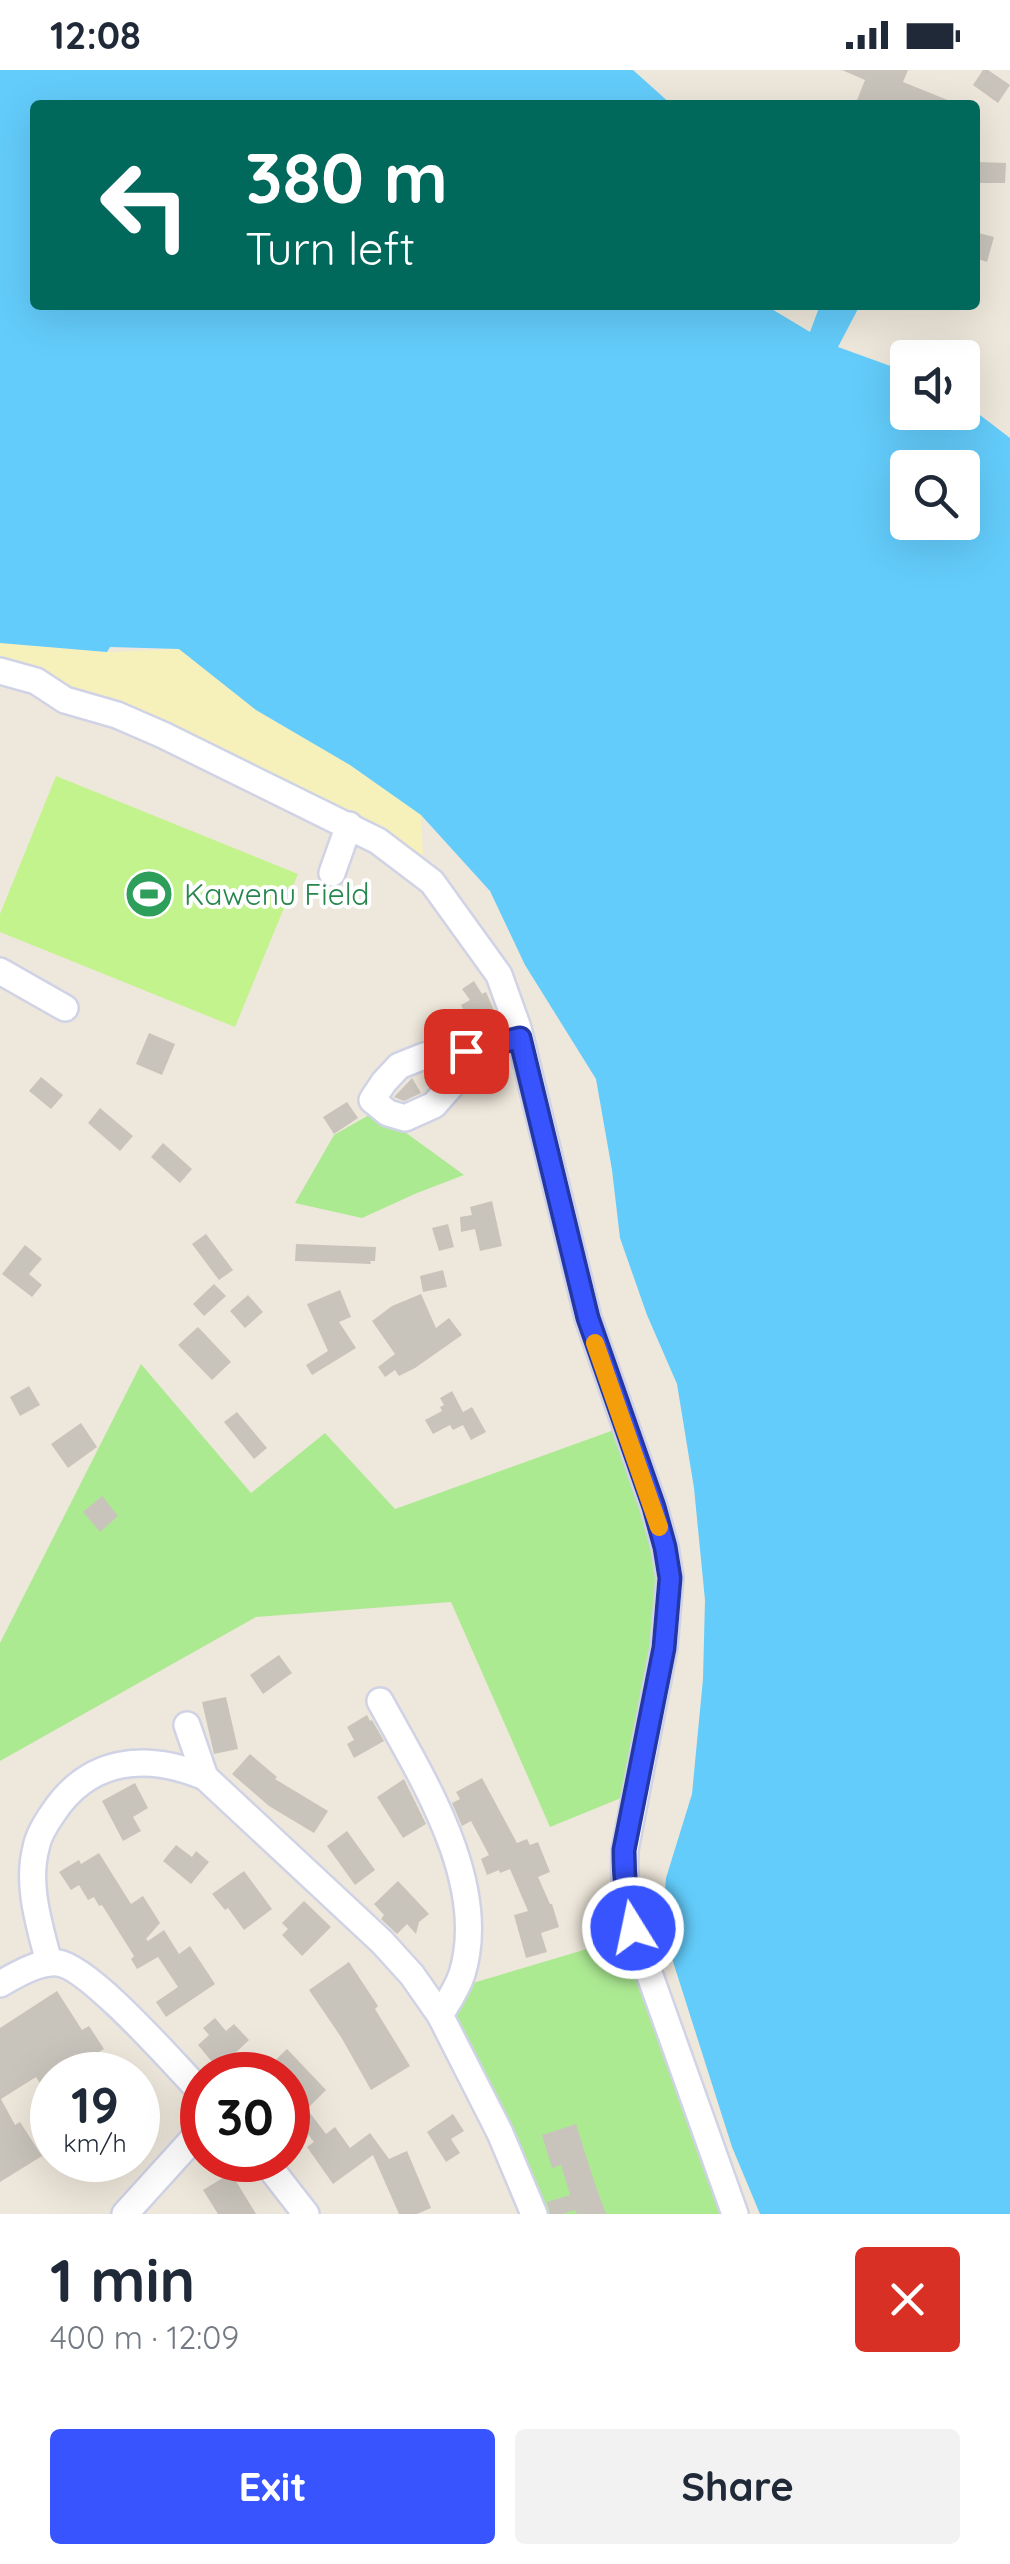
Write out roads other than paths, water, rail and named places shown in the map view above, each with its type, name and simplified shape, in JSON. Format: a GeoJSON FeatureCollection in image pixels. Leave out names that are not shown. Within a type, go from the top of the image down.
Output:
{"type":"FeatureCollection","features":[{"type":"Feature","properties":{"kind":"street"},"geometry":{"type":"LineString","coordinates":[[0,671],[36,681],[65,700],[117,715],[162,735],[378,840],[432,882],[499,976],[520,1038],[588,1318],[665,1547],[670,1578],[664,1648],[624,1850],[624,1880],[627,1906],[736,2214]]}},
{"type":"Feature","properties":{"kind":"street"},"geometry":{"type":"LineString","coordinates":[[332,873],[348,824]]}},
{"type":"Feature","properties":{"kind":"street"},"geometry":{"type":"LineString","coordinates":[[0,971],[65,1008]]}},
{"type":"Feature","properties":{"kind":"street"},"geometry":{"type":"LineString","coordinates":[[466,1051],[520,1038]]}},
{"type":"Feature","properties":{"kind":"street"},"geometry":{"type":"LineString","coordinates":[[380,1701],[436,1804],[464,1887],[466,1960],[440,2015]]}},
{"type":"Feature","properties":{"kind":"street"},"geometry":{"type":"LineString","coordinates":[[188,1725],[205,1777]]}},
{"type":"Feature","properties":{"kind":"street"},"geometry":{"type":"LineString","coordinates":[[49,1963],[34,1895],[36,1846],[64,1798],[102,1771],[129,1763],[176,1766],[205,1777],[412,1974],[440,2015],[500,2133],[534,2214]]}},
{"type":"Feature","properties":{"kind":"street"},"geometry":{"type":"LineString","coordinates":[[0,1984],[49,1963],[76,1968],[180,2071]]}},
{"type":"Feature","properties":{"kind":"street"},"geometry":{"type":"LineString","coordinates":[[124,2214],[180,2153]]}},
{"type":"Feature","properties":{"kind":"street"},"geometry":{"type":"LineString","coordinates":[[281,2182],[306,2214]]}},
{"type":"Feature","properties":{"kind":"water"},"geometry":{"type":"Polygon","coordinates":[[[0,70],[633,70],[666,100],[30,100],[30,310],[773,310],[810,332],[818,310],[857,310],[838,347],[890,366],[890,430],[980,430],[980,415],[1010,438],[1010,2214],[760,2214],[732,2147],[662,1927],[666,1878],[692,1794],[703,1679],[705,1600],[694,1488],[677,1384],[620,1238],[596,1079],[525,965],[490,891],[421,815],[350,765],[256,710],[179,649],[110,647],[107,652],[0,643],[0,70]]]}},
{"type":"Feature","properties":{"kind":"place","name":"Kawenu Field"},"geometry":{"type":"Point","coordinates":[149,894]}}]}
